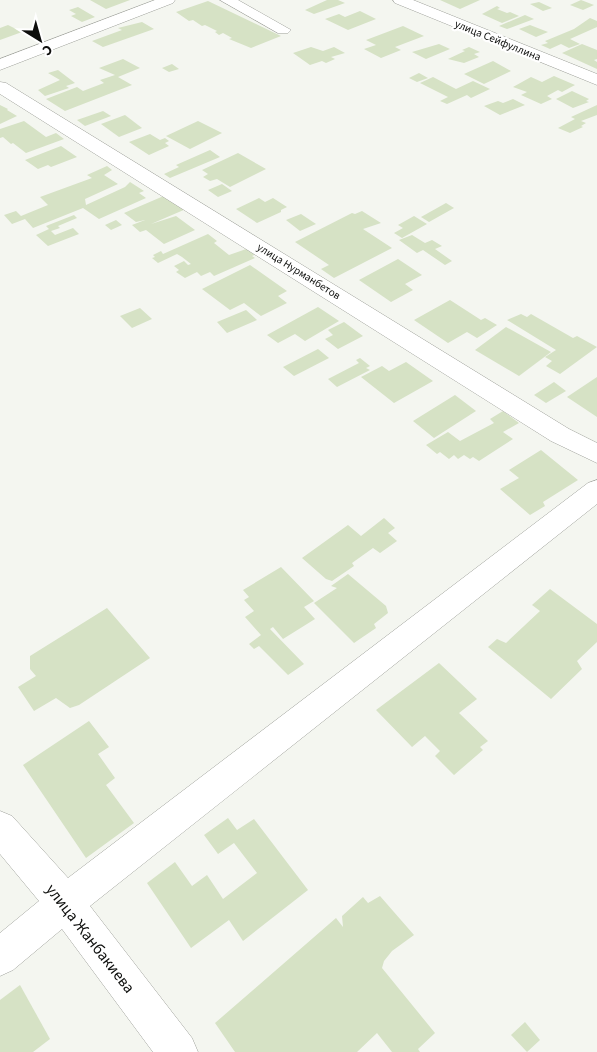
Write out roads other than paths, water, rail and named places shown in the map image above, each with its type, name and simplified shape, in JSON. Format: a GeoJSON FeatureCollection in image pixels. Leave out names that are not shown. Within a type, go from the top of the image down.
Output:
{"type":"FeatureCollection","features":[{"type":"Feature","properties":{"kind":"street"},"geometry":{"type":"LineString","coordinates":[[0,65],[168,0]]}},
{"type":"Feature","properties":{"kind":"street"},"geometry":{"type":"LineString","coordinates":[[227,0],[283,30]]}},
{"type":"Feature","properties":{"kind":"street","name":"улица Сейфуллина"},"geometry":{"type":"LineString","coordinates":[[400,0],[597,80]]}},
{"type":"Feature","properties":{"kind":"street","name":"улица Нурманбетов"},"geometry":{"type":"LineString","coordinates":[[0,88],[322,285],[560,435],[597,454]]}},
{"type":"Feature","properties":{"kind":"street"},"geometry":{"type":"LineString","coordinates":[[0,957],[65,903],[597,490]]}},
{"type":"Feature","properties":{"kind":"street","name":"улица Жанбакиева"},"geometry":{"type":"LineString","coordinates":[[0,828],[65,903],[178,1052]]}}]}
